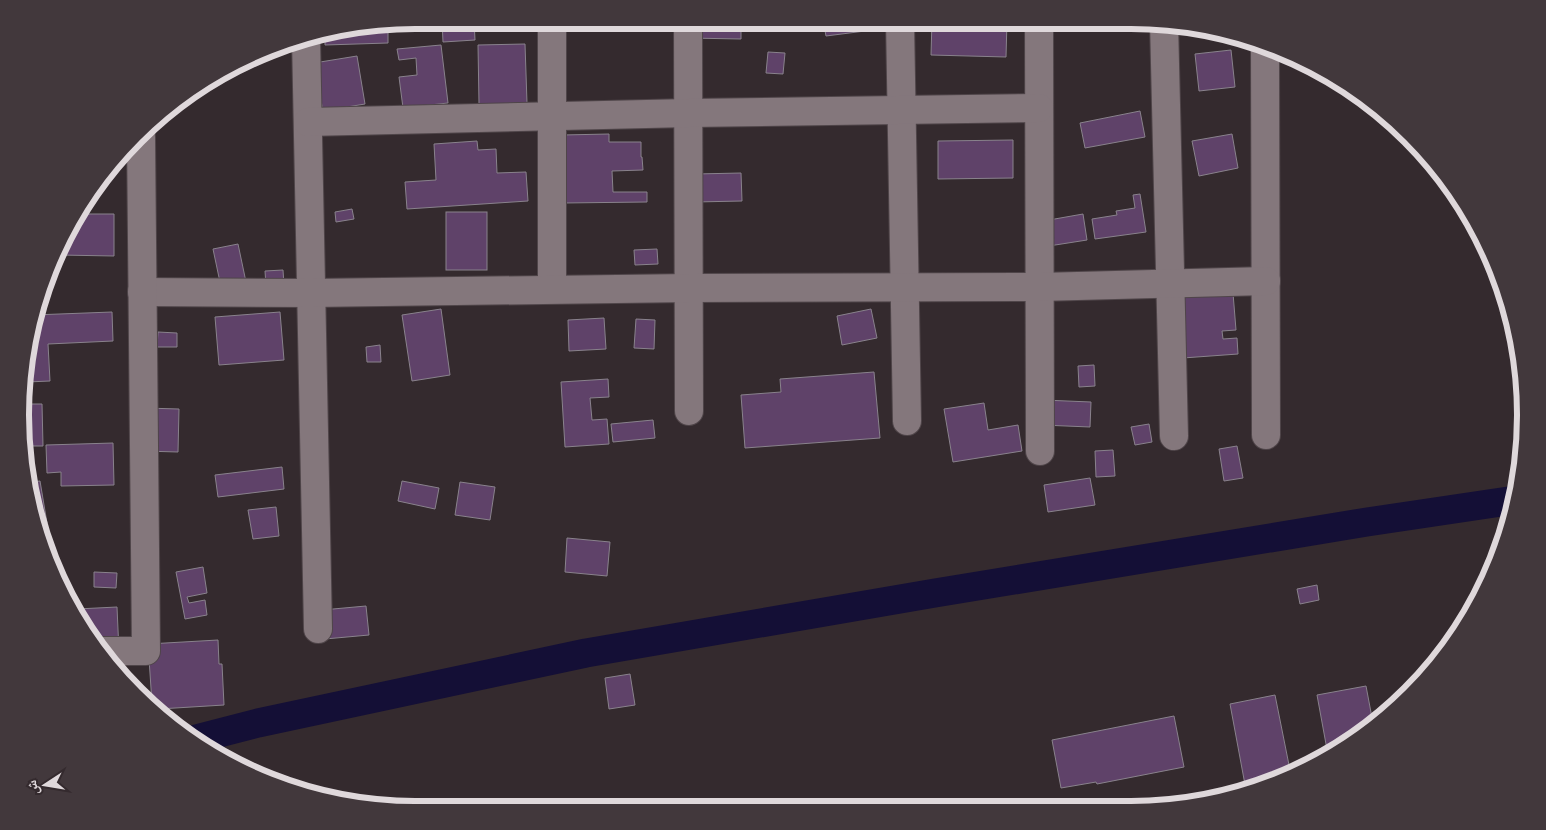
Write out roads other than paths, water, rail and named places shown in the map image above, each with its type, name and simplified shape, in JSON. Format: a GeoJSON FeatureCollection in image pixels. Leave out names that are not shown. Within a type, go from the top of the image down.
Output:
{"type":"FeatureCollection","features":[{"type":"Feature","properties":{"kind":"street"},"geometry":{"type":"LineString","coordinates":[[552,29],[552,290]]}},
{"type":"Feature","properties":{"kind":"street"},"geometry":{"type":"LineString","coordinates":[[688,29],[690,411]]}},
{"type":"Feature","properties":{"kind":"street"},"geometry":{"type":"LineString","coordinates":[[900,29],[907,421]]}},
{"type":"Feature","properties":{"kind":"street"},"geometry":{"type":"LineString","coordinates":[[1039,29],[1040,451]]}},
{"type":"Feature","properties":{"kind":"street"},"geometry":{"type":"LineString","coordinates":[[1164,31],[1174,436]]}},
{"type":"Feature","properties":{"kind":"street"},"geometry":{"type":"LineString","coordinates":[[306,45],[318,629]]}},
{"type":"Feature","properties":{"kind":"street"},"geometry":{"type":"LineString","coordinates":[[1265,53],[1266,435]]}},
{"type":"Feature","properties":{"kind":"street"},"geometry":{"type":"LineString","coordinates":[[308,122],[689,113],[1039,108]]}},
{"type":"Feature","properties":{"kind":"street"},"geometry":{"type":"LineString","coordinates":[[110,651],[146,651],[141,143]]}},
{"type":"Feature","properties":{"kind":"street"},"geometry":{"type":"LineString","coordinates":[[142,292],[1040,287],[1266,281]]}},
{"type":"Feature","properties":{"kind":"waterway"},"geometry":{"type":"LineString","coordinates":[[202,737],[258,723],[586,653],[935,593],[1367,522],[1507,501]]}}]}
